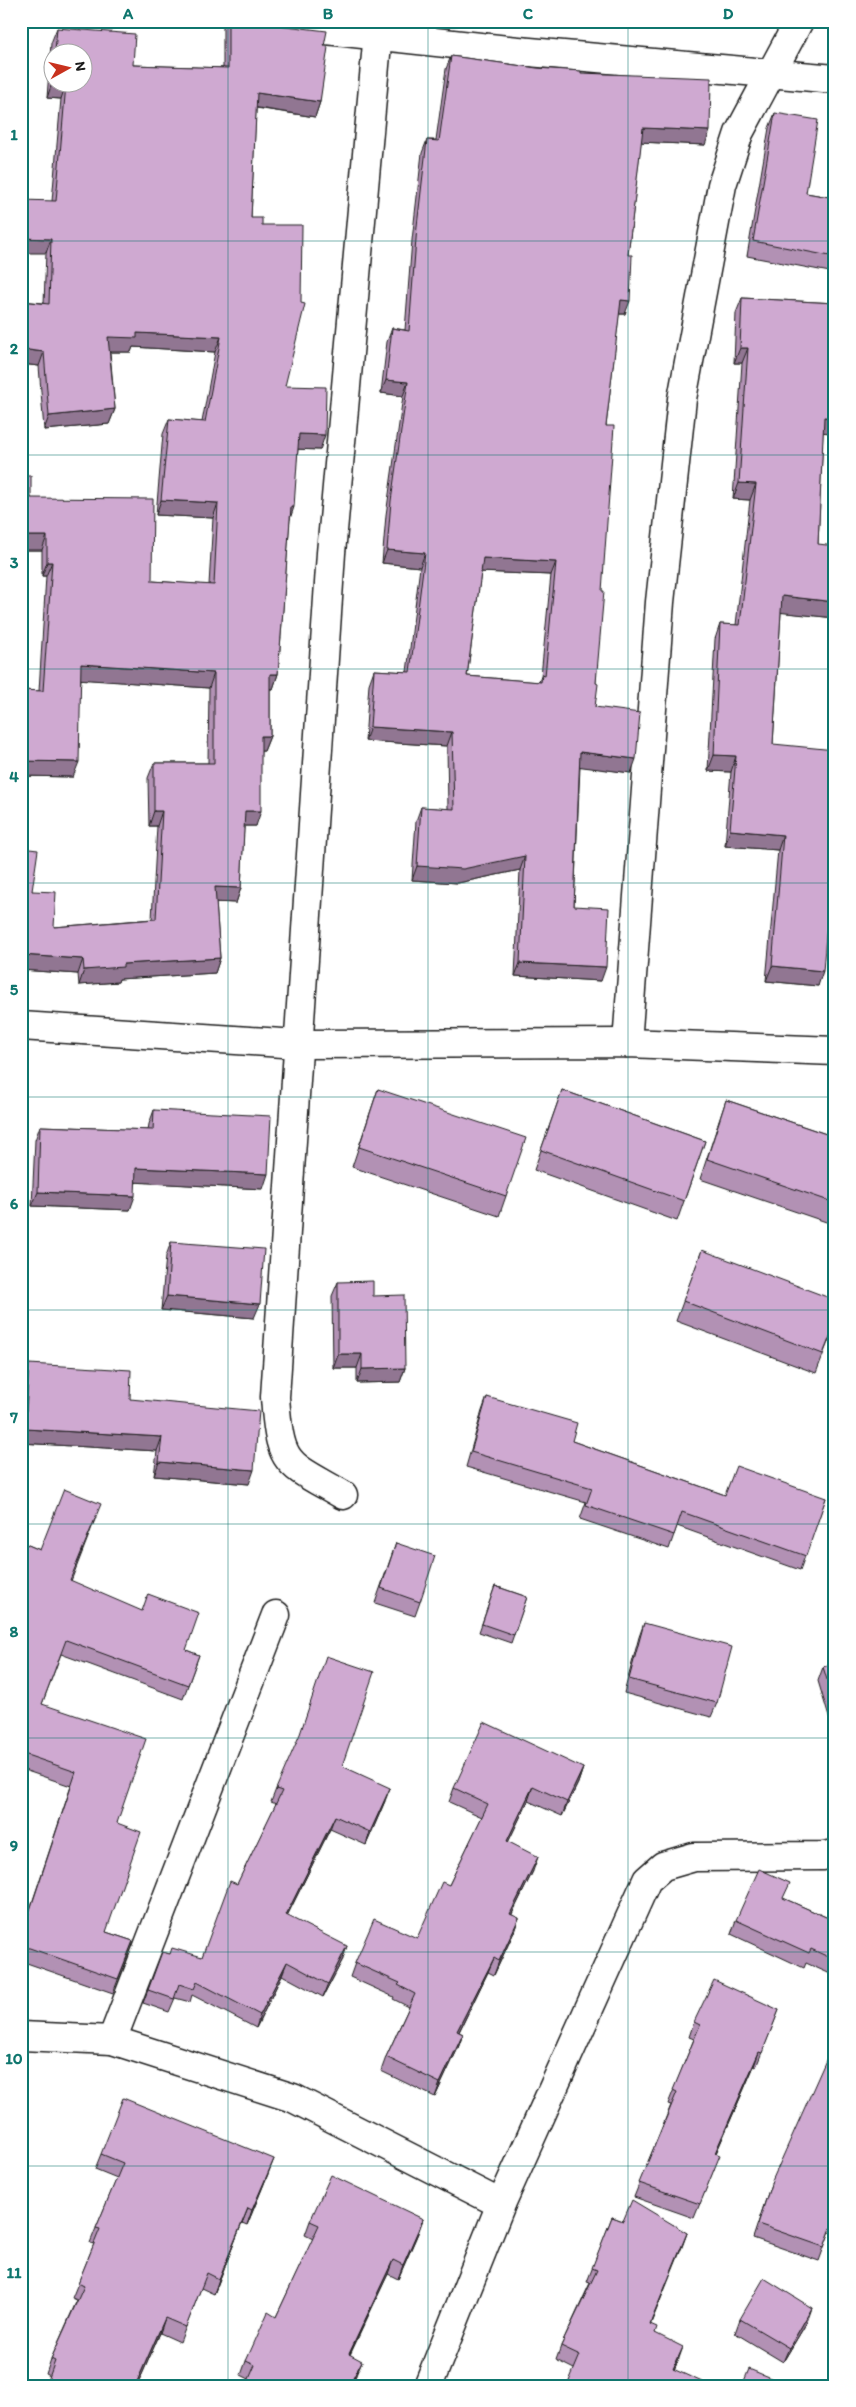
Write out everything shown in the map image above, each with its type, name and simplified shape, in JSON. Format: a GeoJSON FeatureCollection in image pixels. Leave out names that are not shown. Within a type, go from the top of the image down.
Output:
{"type":"FeatureCollection","features":[{"type":"Feature","properties":{"kind":"street"},"geometry":{"type":"LineString","coordinates":[[242,21],[379,28],[518,51],[835,79]]}},
{"type":"Feature","properties":{"kind":"street"},"geometry":{"type":"LineString","coordinates":[[627,1043],[660,602],[682,399],[722,185],[739,133],[768,74],[799,21]]}},
{"type":"Feature","properties":{"kind":"street"},"geometry":{"type":"LineString","coordinates":[[343,1496],[294,1467],[284,1454],[278,1435],[275,1397],[332,544],[379,28]]}},
{"type":"Feature","properties":{"kind":"street"},"geometry":{"type":"LineString","coordinates":[[21,1026],[298,1044],[627,1043],[835,1051]]}},
{"type":"Feature","properties":{"kind":"street"},"geometry":{"type":"LineString","coordinates":[[112,2040],[276,1615]]}},
{"type":"Feature","properties":{"kind":"street"},"geometry":{"type":"LineString","coordinates":[[428,2386],[501,2204],[647,1880],[663,1866],[694,1857],[823,1856],[835,1854]]}},
{"type":"Feature","properties":{"kind":"street"},"geometry":{"type":"LineString","coordinates":[[21,2036],[112,2040],[294,2098],[501,2204]]}},
{"type":"Feature","properties":{"kind":"building"},"geometry":{"type":"Polygon","coordinates":[[[228,21],[244,21],[327,31],[324,46],[328,47],[320,102],[257,93],[251,218],[262,218],[262,225],[302,225],[301,303],[305,304],[285,386],[326,387],[325,435],[299,434],[294,507],[291,507],[278,674],[270,674],[270,736],[261,736],[261,811],[245,811],[241,888],[215,887],[220,958],[123,964],[123,967],[84,970],[83,959],[21,955],[21,848],[38,850],[32,891],[56,892],[54,927],[156,919],[162,811],[154,811],[154,763],[214,763],[214,673],[81,664],[79,762],[21,761],[21,690],[43,691],[52,562],[47,562],[47,536],[21,536],[21,476],[31,476],[31,498],[153,499],[152,581],[214,585],[218,503],[161,500],[169,419],[205,422],[221,337],[137,333],[137,338],[108,337],[115,409],[49,416],[44,352],[21,349],[21,301],[49,304],[51,239],[21,238],[21,200],[56,201],[65,92],[92,92],[92,42],[56,42],[57,28],[135,34],[133,65],[228,68],[228,21]]]}},
{"type":"Feature","properties":{"kind":"building"},"geometry":{"type":"Polygon","coordinates":[[[451,56],[537,68],[581,71],[581,73],[711,78],[710,131],[643,128],[628,255],[632,255],[630,301],[621,300],[606,426],[614,426],[595,707],[640,713],[636,759],[580,752],[574,906],[609,908],[606,967],[520,963],[525,856],[463,869],[417,866],[421,807],[454,809],[452,732],[370,727],[374,670],[410,672],[425,553],[387,550],[391,501],[408,382],[386,380],[392,328],[409,331],[417,226],[427,140],[439,141],[451,56]],[[483,558],[467,676],[541,682],[542,675],[545,676],[556,562],[483,558]]]}},
{"type":"Feature","properties":{"kind":"building"},"geometry":{"type":"Polygon","coordinates":[[[775,113],[818,120],[806,193],[835,198],[835,257],[753,241],[775,113]]]}},
{"type":"Feature","properties":{"kind":"building"},"geometry":{"type":"Polygon","coordinates":[[[742,298],[835,303],[835,418],[824,417],[818,544],[835,546],[835,602],[782,596],[773,744],[835,750],[835,840],[823,971],[772,966],[783,835],[730,830],[736,756],[714,755],[720,624],[740,625],[756,484],[739,483],[748,348],[740,348],[742,298]]]}},
{"type":"Feature","properties":{"kind":"building"},"geometry":{"type":"Polygon","coordinates":[[[378,1089],[526,1138],[506,1196],[359,1147],[378,1089]]]}},
{"type":"Feature","properties":{"kind":"building"},"geometry":{"type":"Polygon","coordinates":[[[562,1090],[705,1141],[684,1201],[541,1150],[562,1090]]]}},
{"type":"Feature","properties":{"kind":"building"},"geometry":{"type":"Polygon","coordinates":[[[726,1100],[835,1137],[835,1203],[707,1159],[726,1100]]]}},
{"type":"Feature","properties":{"kind":"building"},"geometry":{"type":"Polygon","coordinates":[[[154,1110],[271,1116],[268,1174],[136,1168],[135,1196],[38,1192],[40,1126],[153,1130],[154,1110]]]}},
{"type":"Feature","properties":{"kind":"building"},"geometry":{"type":"Polygon","coordinates":[[[171,1242],[264,1249],[260,1304],[167,1296],[171,1242]]]}},
{"type":"Feature","properties":{"kind":"building"},"geometry":{"type":"Polygon","coordinates":[[[702,1250],[835,1300],[835,1324],[823,1354],[683,1301],[702,1250]]]}},
{"type":"Feature","properties":{"kind":"building"},"geometry":{"type":"Polygon","coordinates":[[[373,1281],[373,1296],[404,1295],[405,1368],[362,1369],[362,1354],[338,1354],[338,1282],[373,1281]]]}},
{"type":"Feature","properties":{"kind":"building"},"geometry":{"type":"Polygon","coordinates":[[[29,1364],[131,1370],[130,1399],[259,1411],[254,1470],[159,1462],[162,1437],[25,1429],[29,1364]]]}},
{"type":"Feature","properties":{"kind":"building"},"geometry":{"type":"Polygon","coordinates":[[[487,1397],[577,1423],[572,1441],[725,1495],[736,1466],[826,1498],[806,1556],[682,1512],[674,1535],[586,1505],[592,1488],[471,1452],[487,1397]]]}},
{"type":"Feature","properties":{"kind":"building"},"geometry":{"type":"Polygon","coordinates":[[[64,1489],[101,1504],[70,1580],[142,1611],[148,1594],[199,1613],[186,1650],[199,1655],[188,1685],[66,1640],[42,1704],[146,1739],[117,1823],[141,1832],[106,1932],[133,1941],[118,1979],[21,1945],[21,1937],[76,1772],[21,1753],[21,1542],[40,1550],[64,1489]]]}},
{"type":"Feature","properties":{"kind":"building"},"geometry":{"type":"Polygon","coordinates":[[[396,1543],[435,1556],[420,1602],[381,1588],[396,1543]]]}},
{"type":"Feature","properties":{"kind":"building"},"geometry":{"type":"Polygon","coordinates":[[[495,1586],[527,1597],[514,1635],[482,1624],[495,1586]]]}},
{"type":"Feature","properties":{"kind":"building"},"geometry":{"type":"Polygon","coordinates":[[[644,1623],[732,1647],[717,1703],[629,1679],[644,1623]]]}},
{"type":"Feature","properties":{"kind":"building"},"geometry":{"type":"Polygon","coordinates":[[[326,1656],[374,1672],[342,1766],[390,1788],[370,1832],[335,1816],[286,1915],[347,1946],[328,1984],[287,1962],[260,2015],[197,1982],[194,1989],[179,1984],[174,1999],[148,1990],[162,1952],[170,1954],[172,1948],[202,1957],[230,1881],[237,1884],[282,1791],[276,1789],[300,1734],[326,1656]]]}},
{"type":"Feature","properties":{"kind":"building"},"geometry":{"type":"Polygon","coordinates":[[[835,1663],[835,1705],[823,1667],[835,1663]]]}},
{"type":"Feature","properties":{"kind":"building"},"geometry":{"type":"Polygon","coordinates":[[[484,1722],[583,1768],[567,1802],[533,1786],[507,1841],[538,1857],[510,1914],[519,1918],[499,1961],[494,1958],[457,2031],[463,2034],[440,2083],[386,2057],[415,1994],[398,1985],[400,1983],[355,1963],[374,1919],[417,1938],[442,1882],[449,1885],[488,1804],[454,1788],[484,1722]]]}},
{"type":"Feature","properties":{"kind":"building"},"geometry":{"type":"Polygon","coordinates":[[[759,1869],[790,1883],[783,1898],[835,1921],[835,1960],[811,1949],[809,1953],[736,1920],[759,1869]]]}},
{"type":"Feature","properties":{"kind":"building"},"geometry":{"type":"Polygon","coordinates":[[[714,1980],[779,2010],[762,2053],[759,2052],[715,2153],[720,2155],[700,2204],[639,2183],[677,2092],[673,2090],[700,2025],[694,2022],[714,1980]]]}},
{"type":"Feature","properties":{"kind":"building"},"geometry":{"type":"Polygon","coordinates":[[[830,2051],[835,2053],[835,2217],[824,2247],[758,2224],[772,2181],[830,2051]]]}},
{"type":"Feature","properties":{"kind":"building"},"geometry":{"type":"Polygon","coordinates":[[[123,2098],[274,2159],[252,2210],[248,2208],[219,2279],[207,2273],[186,2327],[165,2318],[135,2386],[46,2386],[55,2361],[51,2359],[84,2286],[78,2283],[100,2229],[96,2228],[123,2163],[101,2154],[123,2098]]]}},
{"type":"Feature","properties":{"kind":"building"},"geometry":{"type":"Polygon","coordinates":[[[331,2175],[423,2219],[403,2265],[393,2260],[349,2354],[362,2361],[349,2386],[246,2386],[255,2365],[246,2361],[268,2312],[276,2317],[319,2225],[310,2221],[331,2175]]]}},
{"type":"Feature","properties":{"kind":"building"},"geometry":{"type":"Polygon","coordinates":[[[632,2200],[687,2233],[650,2324],[657,2327],[655,2333],[683,2347],[673,2369],[711,2386],[567,2386],[580,2355],[561,2346],[597,2270],[592,2268],[612,2217],[623,2221],[632,2200]]]}},
{"type":"Feature","properties":{"kind":"building"},"geometry":{"type":"Polygon","coordinates":[[[764,2278],[812,2308],[789,2348],[740,2319],[764,2278]]]}},
{"type":"Feature","properties":{"kind":"building"},"geometry":{"type":"Polygon","coordinates":[[[749,2369],[785,2384],[784,2386],[742,2386],[749,2369]]]}}]}
